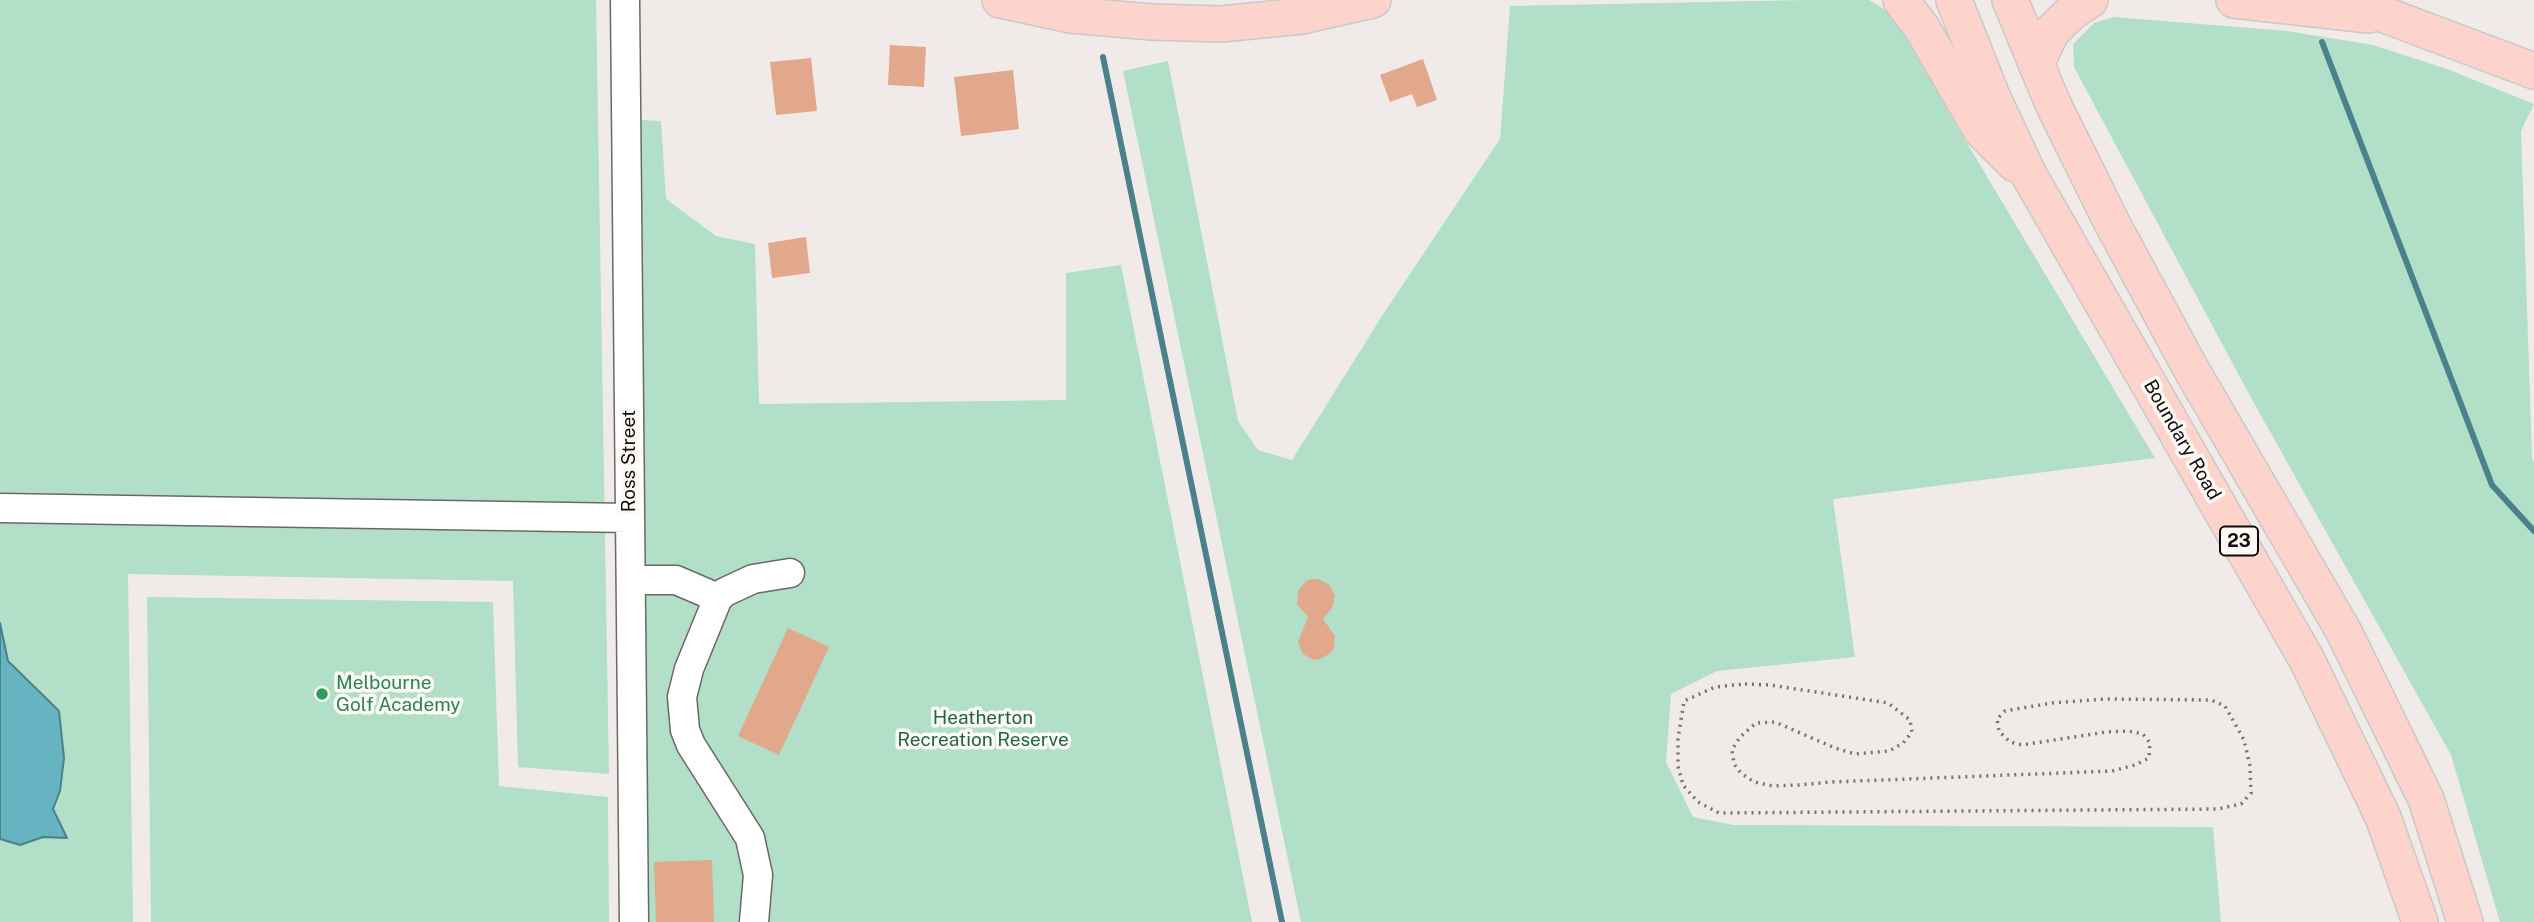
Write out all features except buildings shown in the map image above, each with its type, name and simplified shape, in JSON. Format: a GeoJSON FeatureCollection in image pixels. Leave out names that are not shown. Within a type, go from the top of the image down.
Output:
{"type":"FeatureCollection","features":[{"type":"Feature","properties":{"kind":"main road"},"geometry":{"type":"LineString","coordinates":[[1000,0],[1070,15],[1152,22],[1221,24],[1302,16],[1373,0]]}},
{"type":"Feature","properties":{"kind":"main road"},"geometry":{"type":"LineString","coordinates":[[1901,0],[1922,28],[1981,130],[1999,150],[2029,175]]}},
{"type":"Feature","properties":{"kind":"main road","name":"Boundary Road"},"geometry":{"type":"LineString","coordinates":[[1954,0],[1992,96],[2029,175],[2307,660],[2383,817],[2420,922]]}},
{"type":"Feature","properties":{"kind":"main road","name":"23"},"geometry":{"type":"LineString","coordinates":[[2010,0],[2078,157],[2191,369],[2343,630],[2426,799],[2465,922]]}},
{"type":"Feature","properties":{"kind":"main road"},"geometry":{"type":"LineString","coordinates":[[2036,64],[2052,31],[2067,16],[2090,0]]}},
{"type":"Feature","properties":{"kind":"main road"},"geometry":{"type":"LineString","coordinates":[[2234,0],[2390,17]]}},
{"type":"Feature","properties":{"kind":"main road"},"geometry":{"type":"LineString","coordinates":[[2344,0],[2534,71]]}},
{"type":"Feature","properties":{"kind":"street","name":"Ross Street"},"geometry":{"type":"LineString","coordinates":[[625,0],[634,922]]}},
{"type":"Feature","properties":{"kind":"street"},"geometry":{"type":"LineString","coordinates":[[0,508],[629,518]]}},
{"type":"Feature","properties":{"kind":"street"},"geometry":{"type":"LineString","coordinates":[[754,922],[758,875],[750,838],[691,746],[683,717],[682,697],[689,669],[718,598],[753,579],[790,573]]}},
{"type":"Feature","properties":{"kind":"street"},"geometry":{"type":"LineString","coordinates":[[631,580],[676,580],[718,598]]}},
{"type":"Feature","properties":{"kind":"path"},"geometry":{"type":"LineString","coordinates":[[1770,685],[1888,703],[1910,720],[1912,732],[1903,743],[1889,751],[1855,754],[1775,722],[1756,723],[1751,726],[1732,750],[1734,764],[1741,773],[1754,782],[1773,786],[2112,771],[2149,758],[2150,743],[2143,734],[2128,731],[2106,732],[2022,745],[2010,742],[1999,731],[1997,719],[2005,711],[2052,703],[2105,699],[2211,700],[2225,706],[2244,740],[2250,766],[2251,793],[2241,804],[2218,809],[1719,813],[1698,802],[1683,785],[1678,766],[1678,739],[1684,701],[1715,687],[1770,685]]}},
{"type":"Feature","properties":{"kind":"green space"},"geometry":{"type":"Polygon","coordinates":[[[0,0],[596,0],[609,774],[518,767],[513,581],[128,574],[133,922],[0,922],[0,0]]]}},
{"type":"Feature","properties":{"kind":"green space"},"geometry":{"type":"Polygon","coordinates":[[[1869,0],[1899,18],[1952,118],[2155,458],[1833,499],[1855,657],[1717,671],[1671,694],[1666,762],[1693,817],[1733,825],[2213,827],[2221,922],[1301,922],[1123,71],[1168,61],[1238,421],[1258,450],[1292,460],[1382,316],[1500,139],[1510,6],[1869,0]]]}},
{"type":"Feature","properties":{"kind":"green space"},"geometry":{"type":"Polygon","coordinates":[[[2114,17],[2287,31],[2373,45],[2447,69],[2534,104],[2521,131],[2534,463],[2534,922],[2500,922],[2451,755],[2250,396],[2074,67],[2073,44],[2094,23],[2114,17]]]}},
{"type":"Feature","properties":{"kind":"green space","name":"Heatherton Recreation Reserve"},"geometry":{"type":"Polygon","coordinates":[[[639,120],[661,121],[666,199],[716,236],[755,244],[759,404],[1066,400],[1066,273],[1121,265],[1252,922],[648,922],[639,120]]]}},
{"type":"Feature","properties":{"kind":"green space","name":"Melbourne Golf Academy"},"geometry":{"type":"Polygon","coordinates":[[[147,597],[493,602],[499,786],[608,797],[609,922],[151,922],[147,597]]]}},
{"type":"Feature","properties":{"kind":"water"},"geometry":{"type":"Polygon","coordinates":[[[0,623],[8,661],[59,711],[64,758],[60,791],[53,809],[67,838],[43,837],[20,845],[0,839],[0,623]]]}},
{"type":"Feature","properties":{"kind":"waterway"},"geometry":{"type":"LineString","coordinates":[[2322,42],[2492,485],[2534,531]]}},
{"type":"Feature","properties":{"kind":"waterway"},"geometry":{"type":"LineString","coordinates":[[1103,57],[1282,922]]}},
{"type":"Feature","properties":{"kind":"place","name":"Melbourne Golf Academy"},"geometry":{"type":"Point","coordinates":[322,694]}}]}
